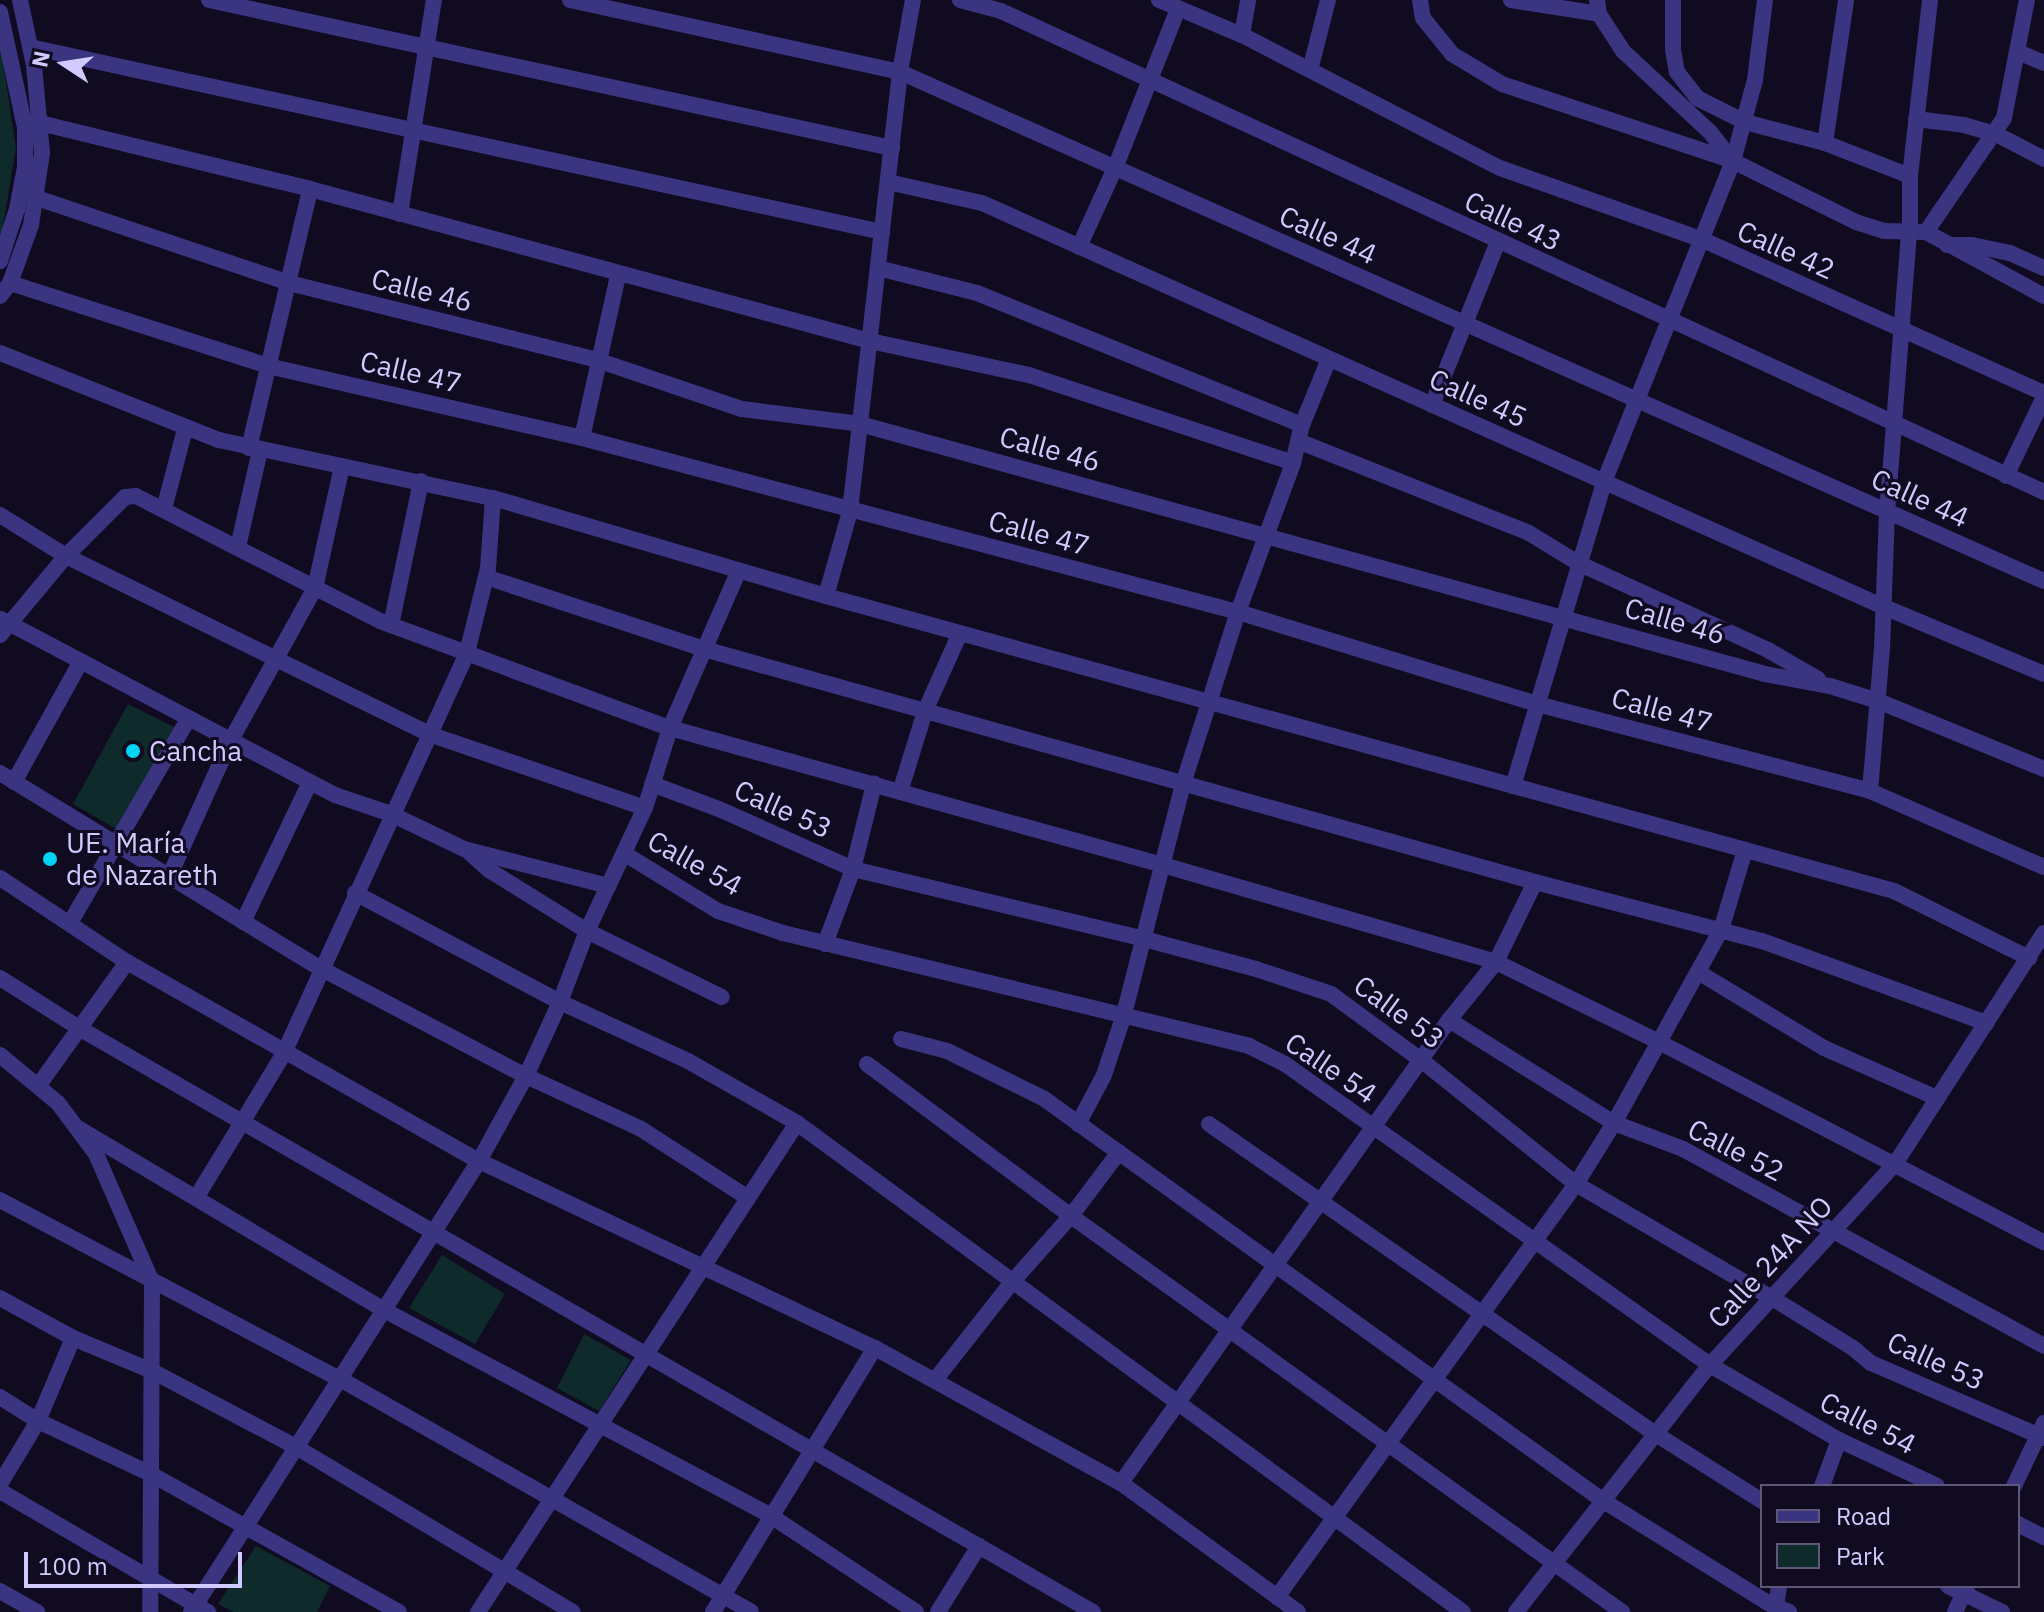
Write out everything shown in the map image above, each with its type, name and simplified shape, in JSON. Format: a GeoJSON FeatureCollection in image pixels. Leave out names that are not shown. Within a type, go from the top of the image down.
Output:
{"type":"FeatureCollection","features":[{"type":"Feature","properties":{"kind":"street"},"geometry":{"type":"LineString","coordinates":[[5,290],[37,198],[42,153],[30,47],[20,0]]}},
{"type":"Feature","properties":{"kind":"street"},"geometry":{"type":"LineString","coordinates":[[209,0],[892,148]]}},
{"type":"Feature","properties":{"kind":"street"},"geometry":{"type":"LineString","coordinates":[[400,214],[434,0]]}},
{"type":"Feature","properties":{"kind":"street","name":"Calle 44"},"geometry":{"type":"LineString","coordinates":[[570,0],[900,72],[2044,581]]}},
{"type":"Feature","properties":{"kind":"street"},"geometry":{"type":"LineString","coordinates":[[826,596],[850,511],[900,72],[913,0]]}},
{"type":"Feature","properties":{"kind":"street","name":"Calle 43"},"geometry":{"type":"LineString","coordinates":[[960,0],[1002,5],[1149,81],[2044,492]]}},
{"type":"Feature","properties":{"kind":"street"},"geometry":{"type":"LineString","coordinates":[[1242,35],[1248,0]]}},
{"type":"Feature","properties":{"kind":"street"},"geometry":{"type":"LineString","coordinates":[[1310,70],[1328,0]]}},
{"type":"Feature","properties":{"kind":"street"},"geometry":{"type":"LineString","coordinates":[[1420,0],[1423,18],[1452,54],[1502,84],[1733,161],[1856,222],[1884,231],[1918,233],[2044,296]]}},
{"type":"Feature","properties":{"kind":"street"},"geometry":{"type":"LineString","coordinates":[[1511,0],[1598,7],[1623,51],[1700,122],[1733,161]]}},
{"type":"Feature","properties":{"kind":"street"},"geometry":{"type":"LineString","coordinates":[[1673,0],[1673,50],[1684,85],[1721,112],[1745,122],[1825,143],[1910,176]]}},
{"type":"Feature","properties":{"kind":"street"},"geometry":{"type":"LineString","coordinates":[[1513,786],[1604,482],[1666,320],[1733,161],[1745,122],[1765,0]]}},
{"type":"Feature","properties":{"kind":"street"},"geometry":{"type":"LineString","coordinates":[[1825,143],[1846,0]]}},
{"type":"Feature","properties":{"kind":"street"},"geometry":{"type":"LineString","coordinates":[[1870,791],[1901,331],[1918,233],[1910,176],[1930,0]]}},
{"type":"Feature","properties":{"kind":"street"},"geometry":{"type":"LineString","coordinates":[[1918,233],[1996,134],[2004,118],[2027,0]]}},
{"type":"Feature","properties":{"kind":"street"},"geometry":{"type":"LineString","coordinates":[[1079,247],[1115,168],[1149,81],[1167,3]]}},
{"type":"Feature","properties":{"kind":"street","name":"Calle 42"},"geometry":{"type":"LineString","coordinates":[[1167,3],[1242,35],[1500,168],[1701,239],[2044,395]]}},
{"type":"Feature","properties":{"kind":"street"},"geometry":{"type":"LineString","coordinates":[[0,12],[25,128],[25,167],[8,242],[0,261]]}},
{"type":"Feature","properties":{"kind":"street"},"geometry":{"type":"LineString","coordinates":[[30,47],[882,232]]}},
{"type":"Feature","properties":{"kind":"street"},"geometry":{"type":"LineString","coordinates":[[2018,52],[2044,63]]}},
{"type":"Feature","properties":{"kind":"street"},"geometry":{"type":"LineString","coordinates":[[1916,119],[1964,125],[1996,134],[2044,159]]}},
{"type":"Feature","properties":{"kind":"street"},"geometry":{"type":"LineString","coordinates":[[40,123],[310,189],[618,276],[870,341],[1029,375],[1293,463]]}},
{"type":"Feature","properties":{"kind":"street","name":"Calle 45"},"geometry":{"type":"LineString","coordinates":[[888,182],[982,203],[1884,607],[2044,674]]}},
{"type":"Feature","properties":{"kind":"street"},"geometry":{"type":"LineString","coordinates":[[238,547],[268,366],[310,189]]}},
{"type":"Feature","properties":{"kind":"street","name":"Calle 46"},"geometry":{"type":"LineString","coordinates":[[37,198],[289,283],[597,360],[742,409],[860,424],[1765,674],[1830,686],[1878,701],[2044,769]]}},
{"type":"Feature","properties":{"kind":"street"},"geometry":{"type":"LineString","coordinates":[[1432,405],[1498,242]]}},
{"type":"Feature","properties":{"kind":"street"},"geometry":{"type":"LineString","coordinates":[[1947,245],[1972,245],[2010,253],[2044,268]]}},
{"type":"Feature","properties":{"kind":"street"},"geometry":{"type":"LineString","coordinates":[[878,268],[977,293],[1529,533],[1578,563],[1768,650],[1830,686]]}},
{"type":"Feature","properties":{"kind":"street"},"geometry":{"type":"LineString","coordinates":[[582,438],[618,276]]}},
{"type":"Feature","properties":{"kind":"street","name":"Calle 47"},"geometry":{"type":"LineString","coordinates":[[5,290],[268,366],[582,438],[1238,612],[1537,704],[1870,791],[2044,867]]}},
{"type":"Feature","properties":{"kind":"street"},"geometry":{"type":"LineString","coordinates":[[0,353],[185,429],[254,449],[493,498],[826,596],[1894,891],[2029,958]]}},
{"type":"Feature","properties":{"kind":"street"},"geometry":{"type":"LineString","coordinates":[[1078,1124],[1104,1075],[1123,1018],[1183,784],[1238,612],[1329,359]]}},
{"type":"Feature","properties":{"kind":"street"},"geometry":{"type":"LineString","coordinates":[[2006,476],[2044,395]]}},
{"type":"Feature","properties":{"kind":"street"},"geometry":{"type":"LineString","coordinates":[[164,509],[185,429]]}},
{"type":"Feature","properties":{"kind":"street"},"geometry":{"type":"LineString","coordinates":[[169,877],[231,740],[315,588],[342,466]]}},
{"type":"Feature","properties":{"kind":"street"},"geometry":{"type":"LineString","coordinates":[[391,625],[421,481]]}},
{"type":"Feature","properties":{"kind":"street"},"geometry":{"type":"LineString","coordinates":[[608,886],[464,849],[391,814],[335,795],[81,661],[3,625],[125,497],[136,496],[391,625],[670,728],[1163,865],[1496,962],[1659,1042],[2044,1242]]}},
{"type":"Feature","properties":{"kind":"street"},"geometry":{"type":"LineString","coordinates":[[196,1198],[284,1053],[320,968],[467,653],[486,577],[493,498]]}},
{"type":"Feature","properties":{"kind":"street"},"geometry":{"type":"LineString","coordinates":[[0,515],[66,556],[429,734],[645,808]]}},
{"type":"Feature","properties":{"kind":"street"},"geometry":{"type":"LineString","coordinates":[[0,1491],[198,1610],[246,1526],[479,1161],[526,1076],[560,1002],[587,931],[645,808],[670,728],[739,570]]}},
{"type":"Feature","properties":{"kind":"street"},"geometry":{"type":"LineString","coordinates":[[486,577],[704,649],[1535,882],[1762,941],[1986,1023]]}},
{"type":"Feature","properties":{"kind":"street"},"geometry":{"type":"LineString","coordinates":[[900,792],[925,711],[960,633]]}},
{"type":"Feature","properties":{"kind":"street"},"geometry":{"type":"LineString","coordinates":[[81,661],[7,778],[320,968],[526,1076],[641,1129],[748,1198]]}},
{"type":"Feature","properties":{"kind":"street"},"geometry":{"type":"LineString","coordinates":[[70,923],[189,718]]}},
{"type":"Feature","properties":{"kind":"street"},"geometry":{"type":"LineString","coordinates":[[243,922],[310,782]]}},
{"type":"Feature","properties":{"kind":"street","name":"Calle 53"},"geometry":{"type":"LineString","coordinates":[[652,784],[719,809],[853,869],[1144,939],[1256,969],[1331,994],[1421,1060],[1576,1184],[1772,1298],[1853,1348],[1871,1363],[2042,1432]]}},
{"type":"Feature","properties":{"kind":"street"},"geometry":{"type":"LineString","coordinates":[[825,944],[853,869],[874,784]]}},
{"type":"Feature","properties":{"kind":"street"},"geometry":{"type":"LineString","coordinates":[[464,849],[489,870],[587,931],[722,997]]}},
{"type":"Feature","properties":{"kind":"street"},"geometry":{"type":"LineString","coordinates":[[1277,1597],[1576,1184],[1614,1123],[1721,930],[1745,850]]}},
{"type":"Feature","properties":{"kind":"street","name":"Calle 54"},"geometry":{"type":"LineString","coordinates":[[625,854],[718,911],[825,944],[1249,1046],[1285,1064],[1710,1365],[1839,1440],[1933,1484]]}},
{"type":"Feature","properties":{"kind":"street"},"geometry":{"type":"LineString","coordinates":[[0,878],[127,962],[479,1161],[875,1348],[1121,1483],[1298,1612]]}},
{"type":"Feature","properties":{"kind":"street"},"geometry":{"type":"LineString","coordinates":[[1121,1483],[1449,1020],[1496,962],[1535,882]]}},
{"type":"Feature","properties":{"kind":"street"},"geometry":{"type":"LineString","coordinates":[[355,893],[560,1002],[688,1061],[797,1123],[1463,1612]]}},
{"type":"Feature","properties":{"kind":"street","name":"Calle 24A NO"},"geometry":{"type":"LineString","coordinates":[[1516,1612],[1710,1365],[1895,1164],[2044,933]]}},
{"type":"Feature","properties":{"kind":"street"},"geometry":{"type":"LineString","coordinates":[[38,1086],[127,962]]}},
{"type":"Feature","properties":{"kind":"street"},"geometry":{"type":"LineString","coordinates":[[1698,972],[1824,1048],[1937,1098]]}},
{"type":"Feature","properties":{"kind":"street"},"geometry":{"type":"LineString","coordinates":[[0,978],[79,1028],[435,1230],[1093,1612]]}},
{"type":"Feature","properties":{"kind":"street","name":"Calle 52"},"geometry":{"type":"LineString","coordinates":[[1449,1020],[1614,1123],[1683,1149],[2044,1346]]}},
{"type":"Feature","properties":{"kind":"street"},"geometry":{"type":"LineString","coordinates":[[901,1039],[947,1051],[1043,1098],[1602,1500],[1780,1610]]}},
{"type":"Feature","properties":{"kind":"street"},"geometry":{"type":"LineString","coordinates":[[3,1064],[58,1103],[96,1154],[152,1282],[150,1612]]}},
{"type":"Feature","properties":{"kind":"street"},"geometry":{"type":"LineString","coordinates":[[867,1064],[1071,1216],[1552,1565],[1622,1612]]}},
{"type":"Feature","properties":{"kind":"street"},"geometry":{"type":"LineString","coordinates":[[478,1612],[797,1123]]}},
{"type":"Feature","properties":{"kind":"street"},"geometry":{"type":"LineString","coordinates":[[1209,1124],[1654,1433],[1760,1500]]}},
{"type":"Feature","properties":{"kind":"street"},"geometry":{"type":"LineString","coordinates":[[76,1127],[384,1310],[771,1516],[916,1612]]}},
{"type":"Feature","properties":{"kind":"street"},"geometry":{"type":"LineString","coordinates":[[935,1380],[1013,1281],[1071,1216],[1119,1152]]}},
{"type":"Feature","properties":{"kind":"street"},"geometry":{"type":"LineString","coordinates":[[0,1200],[340,1379],[751,1612]]}},
{"type":"Feature","properties":{"kind":"street"},"geometry":{"type":"LineString","coordinates":[[0,1298],[73,1338],[152,1371],[296,1447],[573,1612]]}},
{"type":"Feature","properties":{"kind":"street"},"geometry":{"type":"LineString","coordinates":[[0,1484],[38,1421],[73,1338]]}},
{"type":"Feature","properties":{"kind":"street"},"geometry":{"type":"LineString","coordinates":[[713,1612],[875,1348]]}},
{"type":"Feature","properties":{"kind":"street"},"geometry":{"type":"LineString","coordinates":[[0,1397],[38,1421],[149,1473],[399,1612]]}},
{"type":"Feature","properties":{"kind":"street"},"geometry":{"type":"LineString","coordinates":[[2015,1484],[2042,1432]]}},
{"type":"Feature","properties":{"kind":"street"},"geometry":{"type":"LineString","coordinates":[[1823,1484],[1839,1440]]}},
{"type":"Feature","properties":{"kind":"street"},"geometry":{"type":"LineString","coordinates":[[2020,1525],[2044,1537]]}},
{"type":"Feature","properties":{"kind":"street"},"geometry":{"type":"LineString","coordinates":[[938,1612],[979,1546]]}},
{"type":"Feature","properties":{"kind":"street"},"geometry":{"type":"LineString","coordinates":[[1779,1588],[1780,1610]]}},
{"type":"Feature","properties":{"kind":"street"},"geometry":{"type":"LineString","coordinates":[[1955,1612],[1966,1590],[2002,1612]]}},
{"type":"Feature","properties":{"kind":"street"},"geometry":{"type":"LineString","coordinates":[[0,1591],[37,1612]]}},
{"type":"Feature","properties":{"kind":"green space"},"geometry":{"type":"Polygon","coordinates":[[[0,43],[16,148],[0,244],[0,43]]]}},
{"type":"Feature","properties":{"kind":"green space"},"geometry":{"type":"Polygon","coordinates":[[[128,704],[176,728],[118,830],[73,804],[128,704]]]}},
{"type":"Feature","properties":{"kind":"green space"},"geometry":{"type":"Polygon","coordinates":[[[442,1255],[505,1294],[475,1344],[409,1308],[442,1255]]]}},
{"type":"Feature","properties":{"kind":"green space"},"geometry":{"type":"Polygon","coordinates":[[[584,1334],[631,1360],[599,1411],[557,1388],[584,1334]]]}},
{"type":"Feature","properties":{"kind":"green space"},"geometry":{"type":"Polygon","coordinates":[[[256,1546],[330,1586],[317,1612],[234,1612],[218,1604],[256,1546]]]}},
{"type":"Feature","properties":{"kind":"place","name":"Cancha"},"geometry":{"type":"Point","coordinates":[133,751]}},
{"type":"Feature","properties":{"kind":"place","name":"UE. María de Nazareth"},"geometry":{"type":"Point","coordinates":[50,859]}}]}
